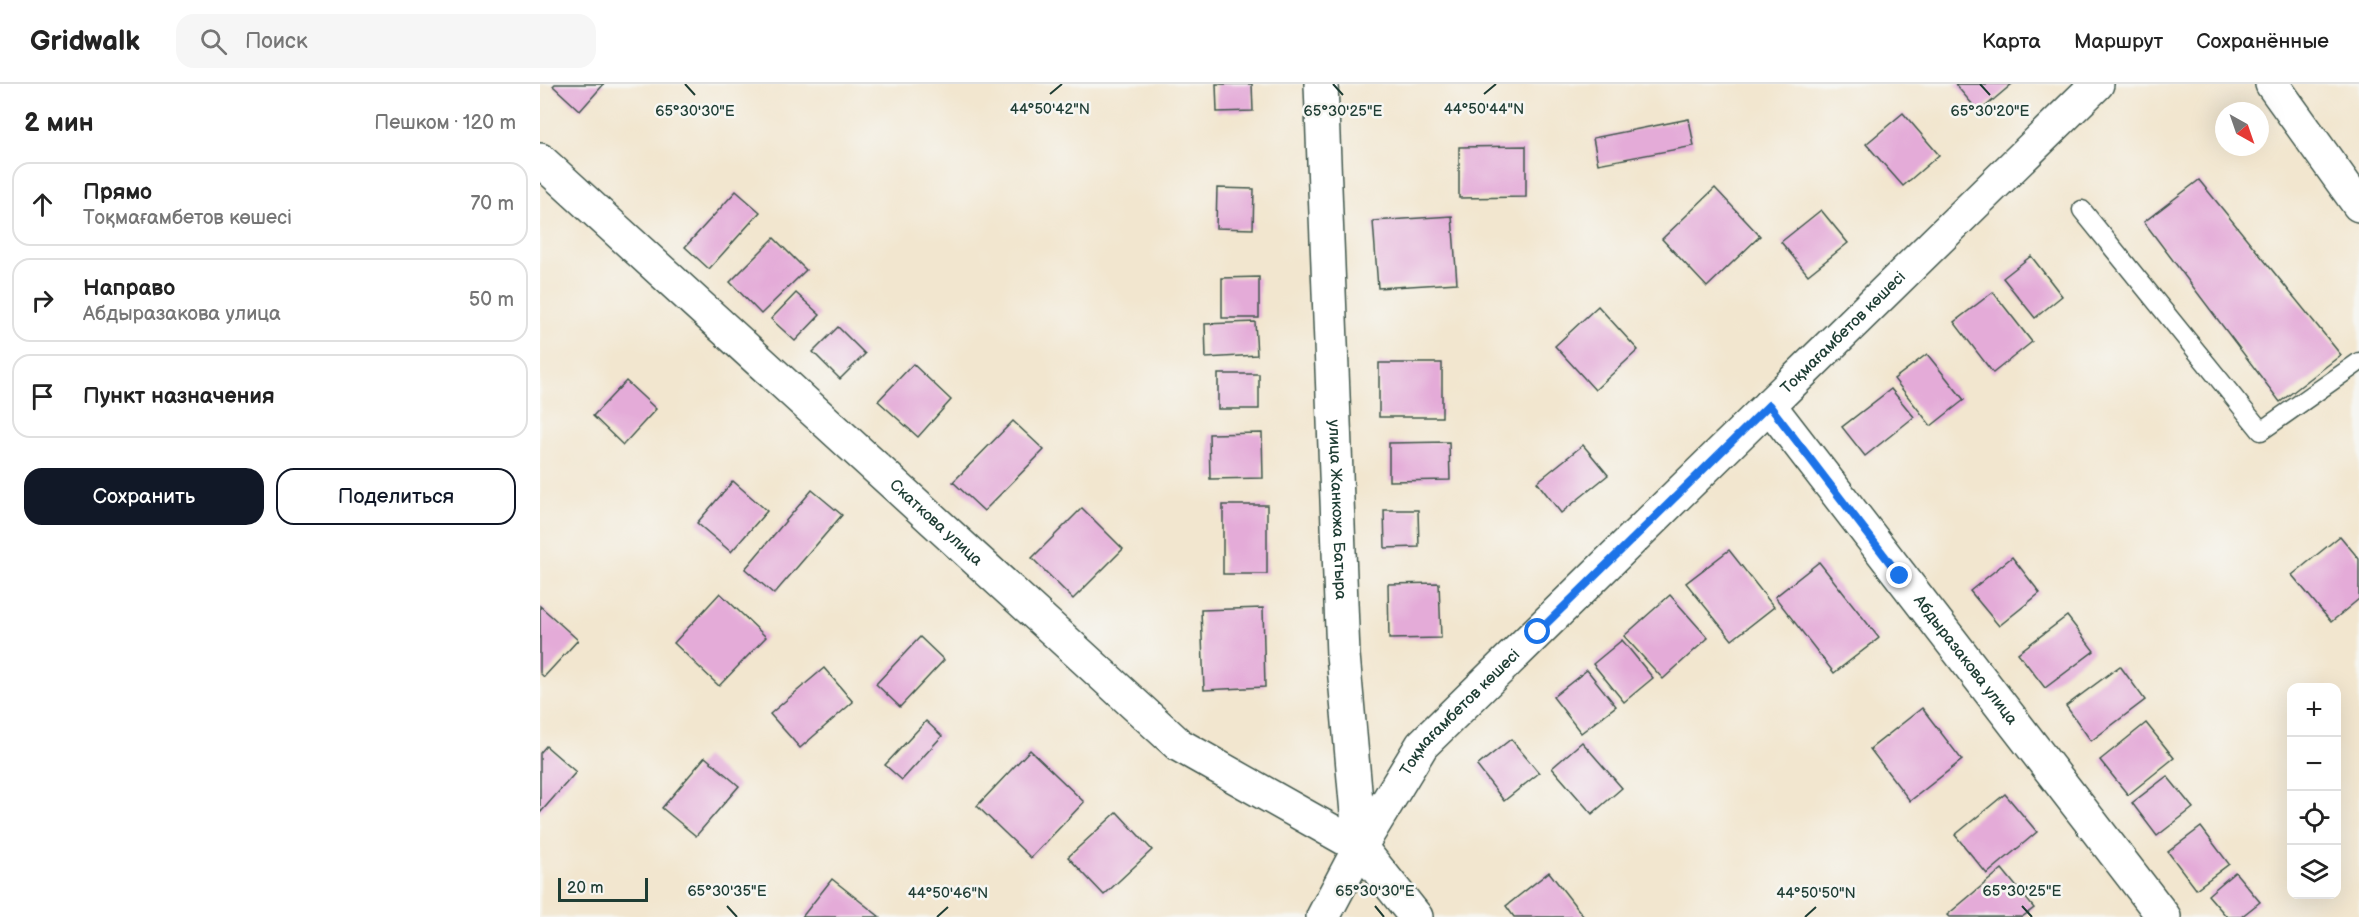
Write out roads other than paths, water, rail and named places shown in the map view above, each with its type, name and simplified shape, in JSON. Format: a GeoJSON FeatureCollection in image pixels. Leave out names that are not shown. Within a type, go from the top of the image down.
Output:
{"type":"FeatureCollection","features":[{"type":"Feature","properties":{"kind":"street","name":"улица Жанкожа Батыра"},"geometry":{"type":"LineString","coordinates":[[1321,84],[1343,655],[1360,847]]}},
{"type":"Feature","properties":{"kind":"street","name":"Тоқмағамбетов көшесі"},"geometry":{"type":"LineString","coordinates":[[1323,917],[1360,847],[1422,745],[2097,84]]}},
{"type":"Feature","properties":{"kind":"street"},"geometry":{"type":"LineString","coordinates":[[2272,84],[2359,205]]}},
{"type":"Feature","properties":{"kind":"street","name":"Скаткова улица"},"geometry":{"type":"LineString","coordinates":[[540,160],[1179,745],[1360,847]]}},
{"type":"Feature","properties":{"kind":"street","name":"Абдыразакова улица"},"geometry":{"type":"LineString","coordinates":[[1769,405],[2164,917]]}},
{"type":"Feature","properties":{"kind":"street"},"geometry":{"type":"LineString","coordinates":[[1360,847],[1416,917]]}},
{"type":"Feature","properties":{"kind":"lane"},"geometry":{"type":"LineString","coordinates":[[2082,210],[2261,431],[2359,362]]}}]}
